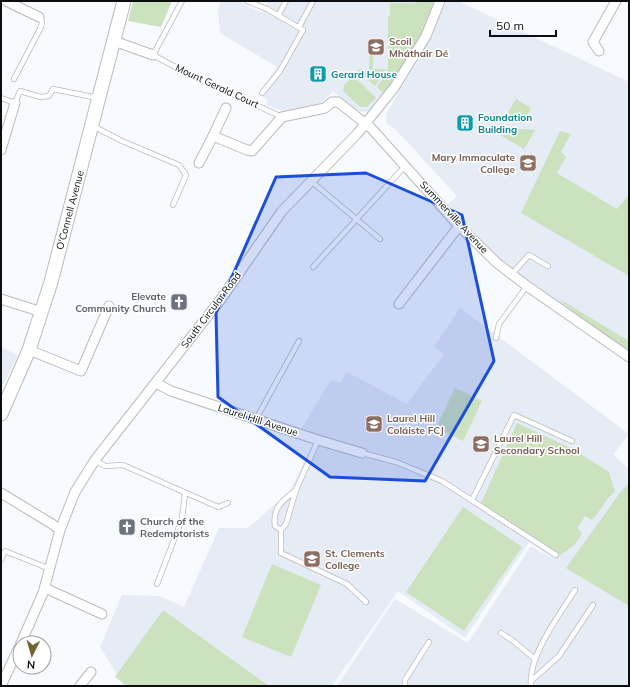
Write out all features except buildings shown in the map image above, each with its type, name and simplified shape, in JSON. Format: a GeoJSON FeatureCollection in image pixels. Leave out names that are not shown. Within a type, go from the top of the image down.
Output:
{"type":"FeatureCollection","features":[{"type":"Feature","properties":{"kind":"main road","name":"O'Connell Avenue"},"geometry":{"type":"LineString","coordinates":[[1,414],[29,350],[51,282],[100,99],[124,1]]}},
{"type":"Feature","properties":{"kind":"street"},"geometry":{"type":"LineString","coordinates":[[6,1],[39,17]]}},
{"type":"Feature","properties":{"kind":"street","name":"South Circular Road"},"geometry":{"type":"LineString","coordinates":[[24,635],[45,588],[60,530],[75,492],[95,460],[221,299],[282,211],[341,151],[366,123],[400,78],[426,36],[440,1]]}},
{"type":"Feature","properties":{"kind":"street"},"geometry":{"type":"LineString","coordinates":[[599,51],[593,42],[616,1]]}},
{"type":"Feature","properties":{"kind":"street"},"geometry":{"type":"LineString","coordinates":[[114,41],[153,55]]}},
{"type":"Feature","properties":{"kind":"street","name":"Summerville Avenue"},"geometry":{"type":"LineString","coordinates":[[282,116],[325,108],[332,102],[338,102],[366,123],[406,165],[459,226],[497,263],[527,286],[629,357]]}},
{"type":"Feature","properties":{"kind":"street"},"geometry":{"type":"LineString","coordinates":[[1,150],[15,103]]}},
{"type":"Feature","properties":{"kind":"street"},"geometry":{"type":"LineString","coordinates":[[199,163],[226,108]]}},
{"type":"Feature","properties":{"kind":"street"},"geometry":{"type":"LineString","coordinates":[[213,136],[252,151],[282,116]]}},
{"type":"Feature","properties":{"kind":"street"},"geometry":{"type":"LineString","coordinates":[[399,304],[459,226]]}},
{"type":"Feature","properties":{"kind":"street"},"geometry":{"type":"LineString","coordinates":[[1,299],[42,312]]}},
{"type":"Feature","properties":{"kind":"street"},"geometry":{"type":"LineString","coordinates":[[29,350],[81,371],[109,306]]}},
{"type":"Feature","properties":{"kind":"street","name":"Laurel Hill Avenue"},"geometry":{"type":"LineString","coordinates":[[156,383],[171,391],[318,440],[362,453]]}},
{"type":"Feature","properties":{"kind":"street"},"geometry":{"type":"LineString","coordinates":[[1,493],[60,530]]}},
{"type":"Feature","properties":{"kind":"street"},"geometry":{"type":"LineString","coordinates":[[45,588],[102,614]]}},
{"type":"Feature","properties":{"kind":"street","name":"South Circular Road"},"geometry":{"type":"LineString","coordinates":[[1,686],[12,662]]}},
{"type":"Feature","properties":{"kind":"street"},"geometry":{"type":"LineString","coordinates":[[80,686],[91,672]]}},
{"type":"Feature","properties":{"kind":"lane"},"geometry":{"type":"LineString","coordinates":[[153,55],[182,1]]}},
{"type":"Feature","properties":{"kind":"lane"},"geometry":{"type":"LineString","coordinates":[[247,1],[303,30],[280,71],[262,93]]}},
{"type":"Feature","properties":{"kind":"lane"},"geometry":{"type":"LineString","coordinates":[[278,16],[286,1]]}},
{"type":"Feature","properties":{"kind":"lane"},"geometry":{"type":"LineString","coordinates":[[299,27],[313,1]]}},
{"type":"Feature","properties":{"kind":"lane"},"geometry":{"type":"LineString","coordinates":[[14,79],[41,27],[42,21],[39,17]]}},
{"type":"Feature","properties":{"kind":"lane","name":"Mount Gerald Court"},"geometry":{"type":"LineString","coordinates":[[153,55],[186,72],[282,116]]}},
{"type":"Feature","properties":{"kind":"lane"},"geometry":{"type":"LineString","coordinates":[[1,98],[15,103],[20,91],[41,97],[49,96],[53,89],[100,99]]}},
{"type":"Feature","properties":{"kind":"lane"},"geometry":{"type":"LineString","coordinates":[[92,125],[122,141],[179,165],[186,175],[173,205]]}},
{"type":"Feature","properties":{"kind":"lane"},"geometry":{"type":"LineString","coordinates":[[313,267],[406,165]]}},
{"type":"Feature","properties":{"kind":"lane"},"geometry":{"type":"LineString","coordinates":[[311,181],[380,239]]}},
{"type":"Feature","properties":{"kind":"lane"},"geometry":{"type":"LineString","coordinates":[[512,274],[529,255],[548,266]]}},
{"type":"Feature","properties":{"kind":"lane"},"geometry":{"type":"LineString","coordinates":[[496,338],[498,324],[527,286]]}},
{"type":"Feature","properties":{"kind":"lane"},"geometry":{"type":"LineString","coordinates":[[256,419],[299,341]]}},
{"type":"Feature","properties":{"kind":"lane"},"geometry":{"type":"LineString","coordinates":[[472,500],[514,416],[572,441]]}},
{"type":"Feature","properties":{"kind":"lane"},"geometry":{"type":"LineString","coordinates":[[318,440],[296,490],[286,524],[281,530],[281,553],[347,584],[366,602]]}},
{"type":"Feature","properties":{"kind":"lane"},"geometry":{"type":"LineString","coordinates":[[362,453],[396,462],[442,481],[556,555]]}},
{"type":"Feature","properties":{"kind":"lane"},"geometry":{"type":"LineString","coordinates":[[95,460],[106,466],[123,465],[218,507],[228,503]]}},
{"type":"Feature","properties":{"kind":"lane"},"geometry":{"type":"LineString","coordinates":[[281,530],[275,526],[274,516],[279,505],[296,490]]}},
{"type":"Feature","properties":{"kind":"lane"},"geometry":{"type":"LineString","coordinates":[[157,584],[182,519],[185,493]]}},
{"type":"Feature","properties":{"kind":"lane"},"geometry":{"type":"LineString","coordinates":[[1,560],[5,551],[50,569]]}},
{"type":"Feature","properties":{"kind":"lane"},"geometry":{"type":"LineString","coordinates":[[531,684],[530,676],[535,659],[575,590]]}},
{"type":"Feature","properties":{"kind":"lane"},"geometry":{"type":"LineString","coordinates":[[531,684],[559,656],[594,605]]}},
{"type":"Feature","properties":{"kind":"lane"},"geometry":{"type":"LineString","coordinates":[[501,633],[535,659]]}},
{"type":"Feature","properties":{"kind":"lane"},"geometry":{"type":"LineString","coordinates":[[405,686],[404,680],[428,642]]}},
{"type":"Feature","properties":{"kind":"highlighted area"},"geometry":{"type":"Polygon","coordinates":[[[366,173],[462,215],[494,361],[425,481],[330,477],[218,397],[216,313],[276,177],[366,173]]]}},
{"type":"Feature","properties":{"kind":"shaded area"},"geometry":{"type":"Polygon","coordinates":[[[221,1],[238,1],[262,13],[268,1],[434,1],[424,30],[394,81],[373,108],[369,111],[362,112],[355,110],[333,91],[321,103],[292,110],[284,111],[266,105],[268,100],[259,94],[277,67],[220,33],[218,10],[221,1]]]}},
{"type":"Feature","properties":{"kind":"shaded area","name":"Mary Immaculate College"},"geometry":{"type":"Polygon","coordinates":[[[447,1],[458,1],[629,82],[629,352],[506,265],[447,205],[457,196],[396,130],[386,123],[387,112],[421,56],[447,1]]]}},
{"type":"Feature","properties":{"kind":"shaded area"},"geometry":{"type":"Polygon","coordinates":[[[460,308],[629,434],[613,454],[629,469],[629,686],[337,686],[395,599],[468,643],[531,546],[559,563],[529,542],[465,638],[398,591],[332,686],[124,686],[100,647],[122,595],[159,596],[184,607],[219,528],[248,528],[290,491],[315,441],[300,431],[331,380],[340,383],[347,372],[407,404],[444,354],[434,347],[460,308]]]}},
{"type":"Feature","properties":{"kind":"shaded area"},"geometry":{"type":"Polygon","coordinates":[[[1,347],[18,355],[1,389],[1,347]]]}},
{"type":"Feature","properties":{"kind":"green space"},"geometry":{"type":"Polygon","coordinates":[[[133,1],[172,1],[161,27],[128,21],[133,1]]]}},
{"type":"Feature","properties":{"kind":"green space"},"geometry":{"type":"Polygon","coordinates":[[[418,1],[434,1],[425,25],[408,59],[394,81],[386,91],[382,92],[377,87],[386,74],[388,68],[388,16],[390,16],[390,3],[414,3],[418,1]]]}},
{"type":"Feature","properties":{"kind":"green space"},"geometry":{"type":"Polygon","coordinates":[[[373,50],[373,69],[386,69],[375,86],[357,71],[361,68],[363,73],[369,68],[370,51],[373,50]]]}},
{"type":"Feature","properties":{"kind":"green space"},"geometry":{"type":"Polygon","coordinates":[[[354,76],[376,98],[367,107],[360,107],[343,91],[344,85],[354,76]]]}},
{"type":"Feature","properties":{"kind":"green space"},"geometry":{"type":"Polygon","coordinates":[[[516,99],[531,108],[523,123],[503,121],[516,99]]]}},
{"type":"Feature","properties":{"kind":"green space"},"geometry":{"type":"Polygon","coordinates":[[[495,127],[535,130],[524,149],[493,131],[495,127]]]}},
{"type":"Feature","properties":{"kind":"green space"},"geometry":{"type":"Polygon","coordinates":[[[560,131],[571,134],[561,152],[566,157],[557,173],[617,209],[627,197],[629,197],[629,276],[521,213],[560,131]]]}},
{"type":"Feature","properties":{"kind":"green space"},"geometry":{"type":"Polygon","coordinates":[[[556,297],[629,341],[629,352],[596,330],[556,297]]]}},
{"type":"Feature","properties":{"kind":"green space"},"geometry":{"type":"Polygon","coordinates":[[[455,388],[482,401],[463,441],[436,428],[455,388]]]}},
{"type":"Feature","properties":{"kind":"green space"},"geometry":{"type":"Polygon","coordinates":[[[517,423],[573,449],[609,472],[615,492],[608,498],[592,520],[585,516],[577,528],[582,533],[580,537],[573,546],[560,555],[481,503],[517,423]]]}},
{"type":"Feature","properties":{"kind":"green space"},"geometry":{"type":"Polygon","coordinates":[[[629,484],[629,606],[566,568],[622,490],[629,484]]]}},
{"type":"Feature","properties":{"kind":"green space"},"geometry":{"type":"Polygon","coordinates":[[[463,507],[522,547],[464,631],[406,592],[463,507]]]}},
{"type":"Feature","properties":{"kind":"green space"},"geometry":{"type":"Polygon","coordinates":[[[272,564],[321,585],[291,657],[242,637],[272,564]]]}},
{"type":"Feature","properties":{"kind":"green space"},"geometry":{"type":"Polygon","coordinates":[[[163,610],[269,686],[128,686],[115,677],[163,610]]]}},
{"type":"Feature","properties":{"kind":"place","name":"Scoil Mháthair Dé"},"geometry":{"type":"Point","coordinates":[376,47]}},
{"type":"Feature","properties":{"kind":"place","name":"Gerard House"},"geometry":{"type":"Point","coordinates":[318,74]}},
{"type":"Feature","properties":{"kind":"place","name":"Foundation Building"},"geometry":{"type":"Point","coordinates":[465,123]}},
{"type":"Feature","properties":{"kind":"place","name":"Mary Immaculate College"},"geometry":{"type":"Point","coordinates":[528,163]}},
{"type":"Feature","properties":{"kind":"place","name":"Elevate Community Church"},"geometry":{"type":"Point","coordinates":[179,302]}},
{"type":"Feature","properties":{"kind":"place","name":"Laurel Hill Coláiste FCJ"},"geometry":{"type":"Point","coordinates":[374,424]}},
{"type":"Feature","properties":{"kind":"place","name":"Laurel Hill Secondary School"},"geometry":{"type":"Point","coordinates":[481,444]}},
{"type":"Feature","properties":{"kind":"place","name":"Church of the Redemptorists"},"geometry":{"type":"Point","coordinates":[127,527]}},
{"type":"Feature","properties":{"kind":"place","name":"St. Clements College"},"geometry":{"type":"Point","coordinates":[312,559]}}]}
